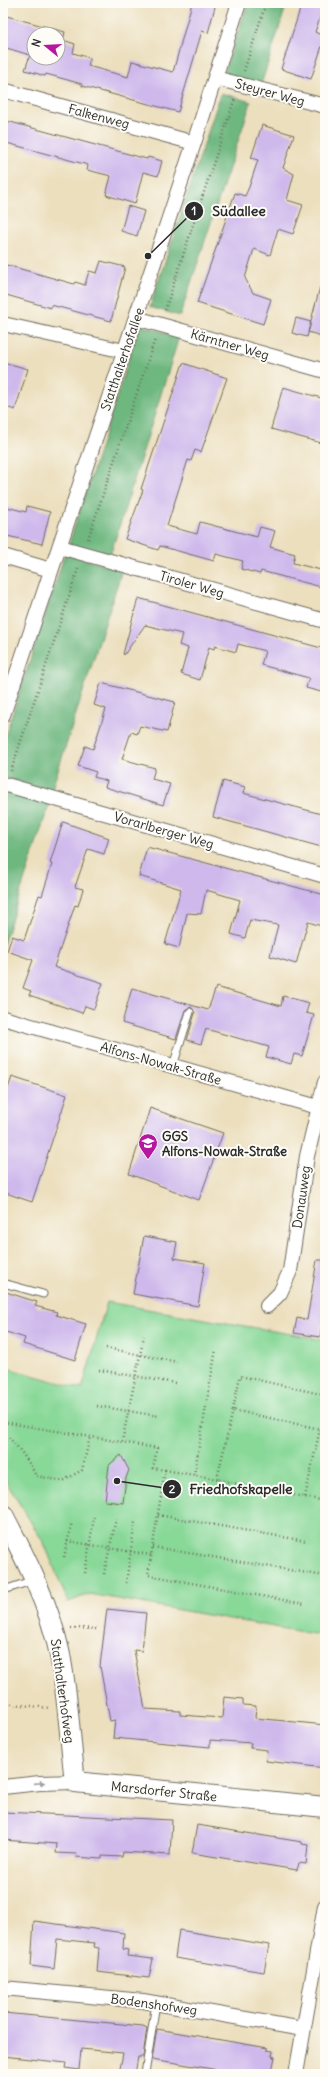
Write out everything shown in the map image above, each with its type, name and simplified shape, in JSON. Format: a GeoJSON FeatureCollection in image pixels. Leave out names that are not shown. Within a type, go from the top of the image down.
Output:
{"type":"FeatureCollection","features":[{"type":"Feature","properties":{"kind":"street","name":"Statthalterhofallee"},"geometry":{"type":"LineString","coordinates":[[3,715],[136,318],[239,3]]}},
{"type":"Feature","properties":{"kind":"street","name":"Steyrer Weg"},"geometry":{"type":"LineString","coordinates":[[215,78],[325,106]]}},
{"type":"Feature","properties":{"kind":"street","name":"Falkenweg"},"geometry":{"type":"LineString","coordinates":[[3,90],[194,143]]}},
{"type":"Feature","properties":{"kind":"street","name":"Kärntner Weg"},"geometry":{"type":"LineString","coordinates":[[136,318],[325,371]]}},
{"type":"Feature","properties":{"kind":"street"},"geometry":{"type":"LineString","coordinates":[[3,324],[124,351]]}},
{"type":"Feature","properties":{"kind":"street","name":"Tiroler Weg"},"geometry":{"type":"LineString","coordinates":[[60,546],[325,621]]}},
{"type":"Feature","properties":{"kind":"street"},"geometry":{"type":"LineString","coordinates":[[3,556],[51,570]]}},
{"type":"Feature","properties":{"kind":"street","name":"Vorarlberger Weg"},"geometry":{"type":"LineString","coordinates":[[5,785],[325,876]]}},
{"type":"Feature","properties":{"kind":"street","name":"Alfons-Nowak-Straße"},"geometry":{"type":"LineString","coordinates":[[3,1018],[318,1107]]}},
{"type":"Feature","properties":{"kind":"street","name":"Donauweg"},"geometry":{"type":"LineString","coordinates":[[267,1306],[280,1293],[290,1271],[307,1156],[325,1082]]}},
{"type":"Feature","properties":{"kind":"street","name":"Statthalterhofweg"},"geometry":{"type":"LineString","coordinates":[[3,1515],[34,1579],[53,1628],[60,1655],[75,1782]]}},
{"type":"Feature","properties":{"kind":"street","name":"Marsdorfer Straße"},"geometry":{"type":"LineString","coordinates":[[3,1787],[40,1783],[75,1782],[325,1807]]}},
{"type":"Feature","properties":{"kind":"street"},"geometry":{"type":"LineString","coordinates":[[296,2074],[325,1906]]}},
{"type":"Feature","properties":{"kind":"street","name":"Bodenshofweg"},"geometry":{"type":"LineString","coordinates":[[3,1988],[156,2003],[303,2029]]}},
{"type":"Feature","properties":{"kind":"lane"},"geometry":{"type":"LineString","coordinates":[[173,1066],[190,1012]]}},
{"type":"Feature","properties":{"kind":"lane"},"geometry":{"type":"LineString","coordinates":[[3,1283],[43,1294]]}},
{"type":"Feature","properties":{"kind":"lane"},"geometry":{"type":"LineString","coordinates":[[7,1589],[34,1579]]}},
{"type":"Feature","properties":{"kind":"lane"},"geometry":{"type":"LineString","coordinates":[[145,2074],[156,2003]]}},
{"type":"Feature","properties":{"kind":"path"},"geometry":{"type":"LineString","coordinates":[[5,785],[266,3]]}},
{"type":"Feature","properties":{"kind":"path"},"geometry":{"type":"LineString","coordinates":[[122,1442],[144,1336]]}},
{"type":"Feature","properties":{"kind":"path"},"geometry":{"type":"LineString","coordinates":[[106,1348],[177,1362]]}},
{"type":"Feature","properties":{"kind":"path"},"geometry":{"type":"LineString","coordinates":[[194,1475],[216,1349]]}},
{"type":"Feature","properties":{"kind":"path"},"geometry":{"type":"LineString","coordinates":[[99,1370],[175,1383]]}},
{"type":"Feature","properties":{"kind":"path"},"geometry":{"type":"LineString","coordinates":[[217,1479],[240,1376],[325,1396]]}},
{"type":"Feature","properties":{"kind":"path"},"geometry":{"type":"LineString","coordinates":[[97,1406],[159,1416]]}},
{"type":"Feature","properties":{"kind":"path"},"geometry":{"type":"LineString","coordinates":[[233,1410],[320,1429],[305,1497]]}},
{"type":"Feature","properties":{"kind":"path"},"geometry":{"type":"LineString","coordinates":[[3,1422],[157,1448],[153,1468],[217,1479],[325,1501]]}},
{"type":"Feature","properties":{"kind":"path"},"geometry":{"type":"LineString","coordinates":[[3,1432],[13,1441],[26,1458],[36,1476],[63,1481],[82,1470],[90,1437]]}},
{"type":"Feature","properties":{"kind":"path"},"geometry":{"type":"LineString","coordinates":[[166,1470],[148,1575],[305,1604]]}},
{"type":"Feature","properties":{"kind":"path"},"geometry":{"type":"LineString","coordinates":[[158,1515],[306,1540]]}},
{"type":"Feature","properties":{"kind":"path"},"geometry":{"type":"LineString","coordinates":[[85,1573],[94,1517]]}},
{"type":"Feature","properties":{"kind":"path"},"geometry":{"type":"LineString","coordinates":[[104,1574],[116,1519]]}},
{"type":"Feature","properties":{"kind":"path"},"geometry":{"type":"LineString","coordinates":[[64,1557],[72,1522]]}},
{"type":"Feature","properties":{"kind":"path"},"geometry":{"type":"LineString","coordinates":[[126,1583],[135,1522]]}},
{"type":"Feature","properties":{"kind":"path"},"geometry":{"type":"LineString","coordinates":[[67,1541],[151,1555]]}},
{"type":"Feature","properties":{"kind":"path"},"geometry":{"type":"LineString","coordinates":[[153,1547],[325,1576]]}},
{"type":"Feature","properties":{"kind":"path"},"geometry":{"type":"LineString","coordinates":[[53,1628],[99,1629]]}},
{"type":"Feature","properties":{"kind":"path"},"geometry":{"type":"LineString","coordinates":[[3,1704],[66,1710]]}},
{"type":"Feature","properties":{"kind":"green space"},"geometry":{"type":"Polygon","coordinates":[[[248,3],[287,3],[261,85],[223,75],[248,3]]]}},
{"type":"Feature","properties":{"kind":"green space"},"geometry":{"type":"Polygon","coordinates":[[[221,93],[251,102],[180,316],[150,307],[221,93]]]}},
{"type":"Feature","properties":{"kind":"green space"},"geometry":{"type":"Polygon","coordinates":[[[140,325],[179,337],[110,556],[69,544],[140,325]]]}},
{"type":"Feature","properties":{"kind":"green space"},"geometry":{"type":"Polygon","coordinates":[[[65,554],[122,570],[51,792],[3,777],[3,742],[65,554]]]}},
{"type":"Feature","properties":{"kind":"green space"},"geometry":{"type":"Polygon","coordinates":[[[3,787],[50,802],[3,945],[3,787]]]}},
{"type":"Feature","properties":{"kind":"green space"},"geometry":{"type":"Polygon","coordinates":[[[107,1302],[325,1340],[325,1636],[90,1594],[68,1602],[44,1543],[3,1477],[3,1367],[82,1389],[107,1302]]]}},
{"type":"Feature","properties":{"kind":"building"},"geometry":{"type":"Polygon","coordinates":[[[192,3],[216,3],[208,33],[202,31],[178,112],[82,86],[82,84],[46,74],[45,76],[25,70],[26,66],[66,66],[66,41],[75,44],[73,53],[90,58],[88,66],[128,77],[132,61],[173,72],[192,3]]]}},
{"type":"Feature","properties":{"kind":"building"},"geometry":{"type":"Polygon","coordinates":[[[302,3],[325,3],[315,32],[325,37],[311,79],[281,69],[302,3]]]}},
{"type":"Feature","properties":{"kind":"building"},"geometry":{"type":"Polygon","coordinates":[[[3,15],[43,26],[26,26],[26,54],[3,47],[3,15]]]}},
{"type":"Feature","properties":{"kind":"building"},"geometry":{"type":"Polygon","coordinates":[[[3,120],[147,159],[148,157],[162,161],[158,176],[143,172],[135,204],[106,195],[111,176],[87,170],[88,165],[3,142],[3,120]]]}},
{"type":"Feature","properties":{"kind":"building"},"geometry":{"type":"Polygon","coordinates":[[[262,125],[294,135],[283,168],[294,174],[287,200],[303,205],[293,234],[278,229],[270,255],[254,249],[245,278],[253,293],[271,299],[263,324],[197,303],[235,193],[245,196],[249,187],[258,160],[251,158],[262,125]]]}},
{"type":"Feature","properties":{"kind":"building"},"geometry":{"type":"Polygon","coordinates":[[[128,206],[144,211],[137,236],[121,231],[128,206]]]}},
{"type":"Feature","properties":{"kind":"building"},"geometry":{"type":"Polygon","coordinates":[[[101,261],[125,267],[111,321],[51,305],[51,308],[3,294],[3,264],[74,284],[75,282],[85,285],[89,271],[97,273],[101,261]]]}},
{"type":"Feature","properties":{"kind":"building"},"geometry":{"type":"Polygon","coordinates":[[[320,287],[325,288],[325,337],[308,332],[320,287]]]}},
{"type":"Feature","properties":{"kind":"building"},"geometry":{"type":"Polygon","coordinates":[[[296,318],[311,322],[307,337],[292,333],[296,318]]]}},
{"type":"Feature","properties":{"kind":"building"},"geometry":{"type":"Polygon","coordinates":[[[3,362],[28,369],[15,410],[3,406],[3,362]]]}},
{"type":"Feature","properties":{"kind":"building"},"geometry":{"type":"Polygon","coordinates":[[[183,363],[227,378],[201,452],[195,450],[191,461],[188,460],[167,526],[197,534],[200,522],[257,537],[260,527],[275,531],[270,547],[295,554],[293,563],[325,571],[325,588],[261,571],[260,574],[241,569],[243,561],[216,554],[214,561],[160,546],[158,550],[125,539],[143,490],[141,489],[183,363]]]}},
{"type":"Feature","properties":{"kind":"building"},"geometry":{"type":"Polygon","coordinates":[[[283,387],[325,399],[325,444],[271,429],[283,387]]]}},
{"type":"Feature","properties":{"kind":"building"},"geometry":{"type":"Polygon","coordinates":[[[3,506],[26,512],[27,506],[50,512],[42,544],[3,535],[3,506]]]}},
{"type":"Feature","properties":{"kind":"building"},"geometry":{"type":"Polygon","coordinates":[[[138,598],[325,649],[325,693],[306,688],[309,678],[261,665],[265,651],[238,644],[236,652],[215,646],[214,649],[209,647],[200,680],[181,674],[188,648],[179,645],[182,634],[145,625],[124,655],[123,654],[138,598]]]}},
{"type":"Feature","properties":{"kind":"building"},"geometry":{"type":"Polygon","coordinates":[[[101,683],[175,702],[167,732],[140,726],[137,734],[131,732],[122,759],[155,768],[152,779],[170,784],[163,805],[105,787],[107,781],[94,777],[96,772],[78,766],[85,746],[93,749],[106,709],[94,705],[101,683]]]}},
{"type":"Feature","properties":{"kind":"building"},"geometry":{"type":"Polygon","coordinates":[[[223,781],[245,787],[243,793],[325,815],[325,848],[213,817],[223,781]]]}},
{"type":"Feature","properties":{"kind":"building"},"geometry":{"type":"Polygon","coordinates":[[[63,822],[109,838],[104,854],[88,849],[75,887],[83,889],[78,906],[75,905],[54,967],[103,983],[94,1009],[85,1006],[82,1013],[29,995],[31,991],[23,988],[33,960],[7,951],[12,936],[24,940],[39,895],[42,896],[52,864],[50,863],[63,822]]]}},
{"type":"Feature","properties":{"kind":"building"},"geometry":{"type":"Polygon","coordinates":[[[147,847],[325,895],[325,927],[308,922],[296,964],[270,956],[278,925],[250,920],[245,938],[231,934],[240,900],[206,890],[201,914],[187,913],[179,948],[165,944],[181,889],[139,876],[147,847]]]}},
{"type":"Feature","properties":{"kind":"building"},"geometry":{"type":"Polygon","coordinates":[[[216,987],[281,1006],[283,996],[309,1003],[306,1013],[314,1015],[302,1056],[294,1054],[291,1064],[266,1057],[269,1047],[206,1029],[201,1044],[187,1040],[195,1013],[191,1007],[185,1010],[176,1039],[122,1023],[132,988],[208,1010],[216,987]]]}},
{"type":"Feature","properties":{"kind":"building"},"geometry":{"type":"Polygon","coordinates":[[[12,1077],[67,1095],[32,1202],[3,1192],[3,1103],[12,1077]]]}},
{"type":"Feature","properties":{"kind":"building"},"geometry":{"type":"Polygon","coordinates":[[[150,1108],[223,1133],[199,1200],[129,1174],[150,1108]]]}},
{"type":"Feature","properties":{"kind":"building"},"geometry":{"type":"Polygon","coordinates":[[[144,1236],[177,1242],[174,1258],[205,1263],[198,1306],[133,1294],[144,1236]]]}},
{"type":"Feature","properties":{"kind":"building"},"geometry":{"type":"Polygon","coordinates":[[[317,1260],[325,1260],[325,1325],[322,1324],[320,1337],[294,1333],[297,1318],[307,1320],[317,1260]]]}},
{"type":"Feature","properties":{"kind":"building"},"geometry":{"type":"Polygon","coordinates":[[[3,1291],[37,1302],[35,1306],[57,1312],[56,1315],[86,1324],[75,1360],[23,1344],[25,1338],[3,1331],[3,1291]]]}},
{"type":"Feature","properties":{"kind":"building"},"geometry":{"type":"Polygon","coordinates":[[[121,1455],[129,1470],[126,1478],[123,1503],[105,1501],[109,1465],[121,1455]]]}},
{"type":"Feature","properties":{"kind":"building"},"geometry":{"type":"Polygon","coordinates":[[[107,1609],[146,1613],[142,1651],[134,1650],[145,1709],[180,1711],[180,1715],[222,1718],[224,1697],[243,1699],[243,1705],[256,1706],[255,1718],[325,1725],[325,1768],[266,1761],[267,1750],[250,1748],[251,1743],[210,1740],[210,1747],[113,1738],[115,1720],[110,1721],[100,1666],[107,1609]]]}},
{"type":"Feature","properties":{"kind":"building"},"geometry":{"type":"Polygon","coordinates":[[[3,1812],[172,1820],[170,1855],[123,1852],[122,1857],[102,1856],[102,1859],[76,1857],[77,1854],[56,1853],[57,1844],[3,1840],[3,1812]]]}},
{"type":"Feature","properties":{"kind":"building"},"geometry":{"type":"Polygon","coordinates":[[[197,1825],[302,1842],[302,1844],[308,1845],[306,1864],[299,1863],[297,1870],[192,1853],[197,1825]]]}},
{"type":"Feature","properties":{"kind":"building"},"geometry":{"type":"Polygon","coordinates":[[[34,1921],[124,1933],[123,1949],[128,1950],[127,1956],[153,1959],[149,1978],[97,1972],[99,1948],[94,1947],[95,1943],[57,1939],[54,1969],[31,1966],[34,1921]]]}},
{"type":"Feature","properties":{"kind":"building"},"geometry":{"type":"Polygon","coordinates":[[[179,1930],[269,1945],[264,1972],[175,1958],[179,1930]]]}},
{"type":"Feature","properties":{"kind":"building"},"geometry":{"type":"Polygon","coordinates":[[[3,2013],[143,2026],[147,2028],[143,2057],[138,2057],[135,2074],[119,2074],[123,2053],[81,2049],[79,2070],[65,2068],[66,2063],[3,2056],[5,2030],[3,2030],[3,2013]]]}},
{"type":"Feature","properties":{"kind":"building"},"geometry":{"type":"Polygon","coordinates":[[[157,2029],[268,2048],[267,2050],[273,2051],[272,2056],[275,2057],[272,2071],[264,2069],[263,2074],[242,2074],[152,2059],[157,2029]]]}},
{"type":"Feature","properties":{"kind":"place","name":"Südallee"},"geometry":{"type":"Point","coordinates":[148,256]}},
{"type":"Feature","properties":{"kind":"place","name":"GGS Alfons-Nowak-Straße"},"geometry":{"type":"Point","coordinates":[148,1160]}},
{"type":"Feature","properties":{"kind":"place","name":"Friedhofskapelle"},"geometry":{"type":"Point","coordinates":[117,1481]}}]}
